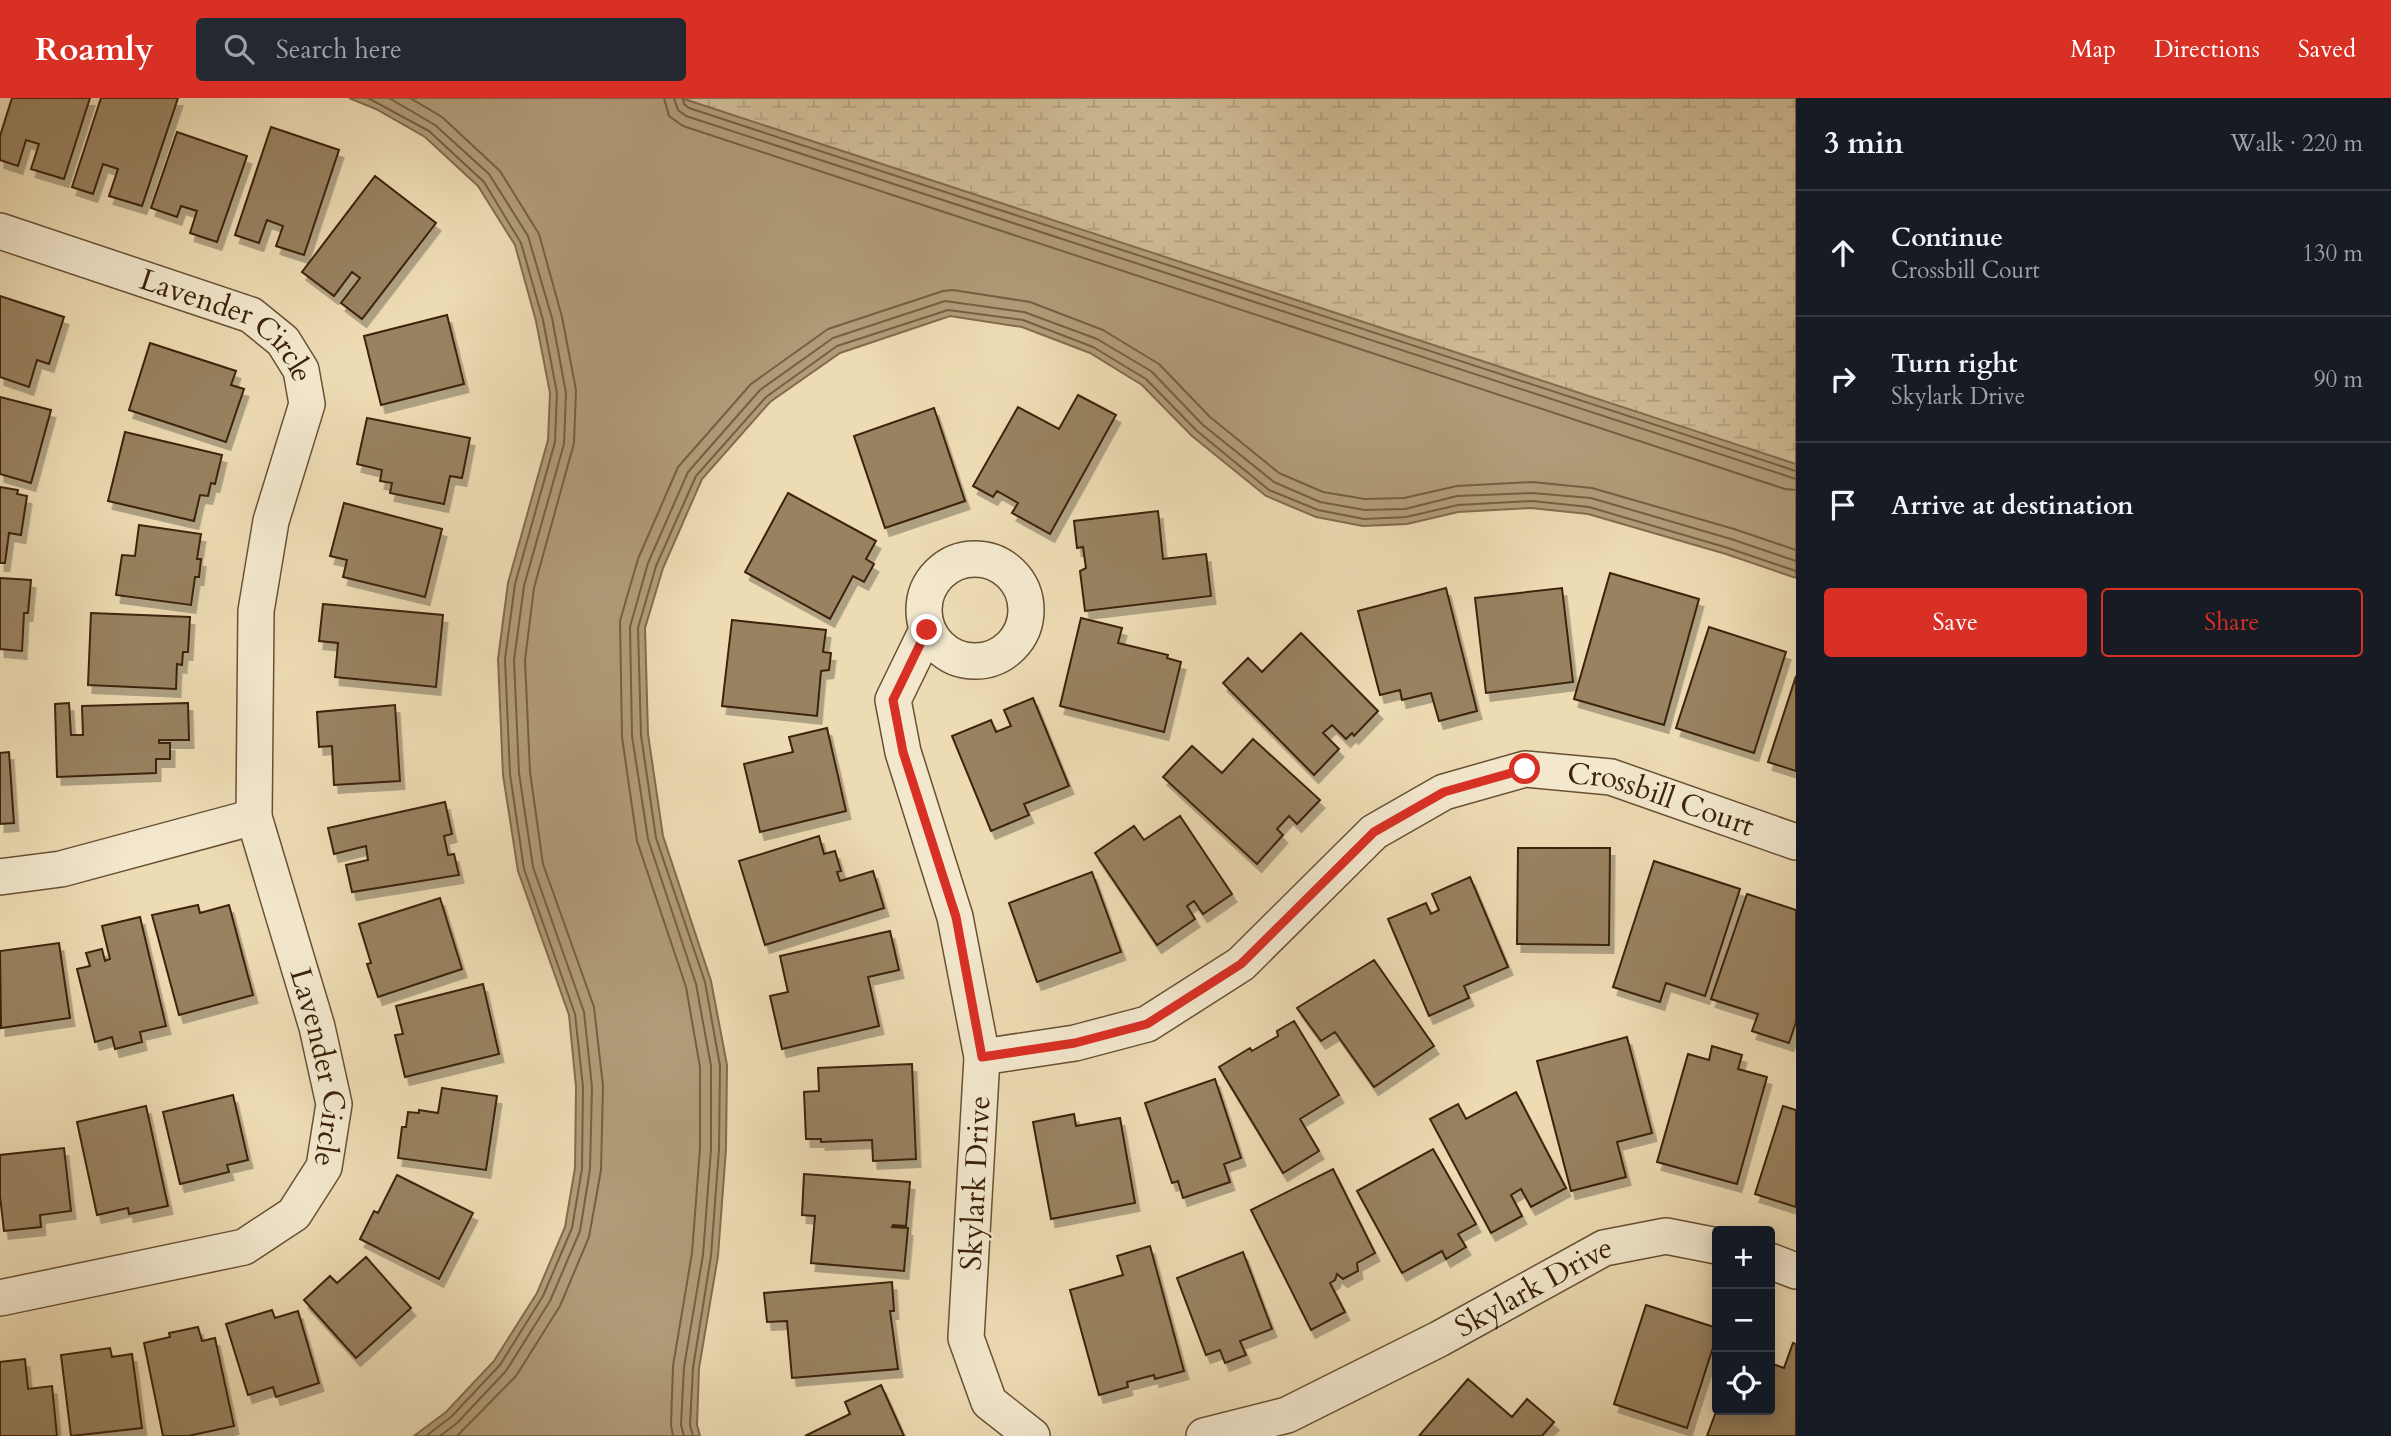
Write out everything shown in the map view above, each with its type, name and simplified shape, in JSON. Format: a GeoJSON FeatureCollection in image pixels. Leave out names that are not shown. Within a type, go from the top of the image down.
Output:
{"type":"FeatureCollection","features":[{"type":"Feature","properties":{"kind":"street","name":"Lavender Circle"},"geometry":{"type":"LineString","coordinates":[[0,231],[251,316],[283,341],[301,370],[307,404],[271,521],[256,611],[254,817],[317,1027],[334,1104],[324,1167],[294,1214],[244,1247],[0,1298]]}},
{"type":"Feature","properties":{"kind":"street","name":"Skylark Drive"},"geometry":{"type":"LineString","coordinates":[[927,630],[893,700],[903,752],[956,917],[982,1057],[965,1338],[989,1402],[1032,1436]]}},
{"type":"Feature","properties":{"kind":"street","name":"Crossbill Court"},"geometry":{"type":"LineString","coordinates":[[982,1057],[1075,1043],[1147,1024],[1241,964],[1374,832],[1444,792],[1525,769],[1611,777],[1796,842]]}},
{"type":"Feature","properties":{"kind":"street"},"geometry":{"type":"LineString","coordinates":[[0,877],[61,869],[254,817]]}},
{"type":"Feature","properties":{"kind":"street","name":"Skylark Drive"},"geometry":{"type":"LineString","coordinates":[[1204,1436],[1293,1426],[1439,1339],[1604,1248],[1666,1236],[1712,1245]]}},
{"type":"Feature","properties":{"kind":"street"},"geometry":{"type":"LineString","coordinates":[[1775,1263],[1796,1271]]}},
{"type":"Feature","properties":{"kind":"green space"},"geometry":{"type":"Polygon","coordinates":[[[680,98],[1796,98],[1796,472],[680,98]]]}},
{"type":"Feature","properties":{"kind":"water"},"geometry":{"type":"Polygon","coordinates":[[[349,98],[681,98],[1796,464],[1796,578],[1726,554],[1588,514],[1531,508],[1458,512],[1407,524],[1363,526],[1316,517],[1266,496],[1192,436],[1142,385],[1090,353],[1022,327],[950,316],[840,353],[770,402],[702,479],[663,568],[645,628],[648,734],[663,836],[711,981],[727,1065],[726,1149],[718,1256],[699,1368],[697,1425],[700,1436],[414,1436],[446,1412],[494,1361],[537,1293],[565,1227],[575,1168],[576,1087],[569,1015],[518,871],[503,775],[498,659],[508,583],[548,440],[550,393],[536,321],[515,245],[478,186],[425,137],[376,109],[349,98]]]}},
{"type":"Feature","properties":{"kind":"building"},"geometry":{"type":"Polygon","coordinates":[[[12,98],[90,98],[64,179],[31,169],[39,144],[26,140],[18,166],[0,160],[0,136],[12,98]]]}},
{"type":"Feature","properties":{"kind":"building"},"geometry":{"type":"Polygon","coordinates":[[[101,98],[178,98],[142,206],[109,196],[118,169],[103,164],[93,194],[72,187],[101,98]]]}},
{"type":"Feature","properties":{"kind":"building"},"geometry":{"type":"Polygon","coordinates":[[[271,127],[339,150],[304,255],[276,246],[283,226],[267,220],[259,243],[235,235],[271,127]]]}},
{"type":"Feature","properties":{"kind":"building"},"geometry":{"type":"Polygon","coordinates":[[[177,132],[247,156],[217,242],[190,233],[197,211],[181,206],[177,217],[151,208],[177,132]]]}},
{"type":"Feature","properties":{"kind":"building"},"geometry":{"type":"Polygon","coordinates":[[[375,176],[436,223],[362,319],[341,303],[360,278],[352,272],[334,296],[302,272],[375,176]]]}},
{"type":"Feature","properties":{"kind":"building"},"geometry":{"type":"Polygon","coordinates":[[[0,296],[64,317],[49,364],[37,360],[29,387],[0,377],[0,296]]]}},
{"type":"Feature","properties":{"kind":"building"},"geometry":{"type":"Polygon","coordinates":[[[447,315],[464,384],[381,405],[364,336],[447,315]]]}},
{"type":"Feature","properties":{"kind":"building"},"geometry":{"type":"Polygon","coordinates":[[[150,343],[236,371],[231,385],[244,389],[226,442],[129,410],[150,343]]]}},
{"type":"Feature","properties":{"kind":"building"},"geometry":{"type":"Polygon","coordinates":[[[1078,395],[1116,415],[1050,534],[1012,513],[1018,503],[997,491],[993,497],[973,486],[1018,407],[1059,429],[1078,395]]]}},
{"type":"Feature","properties":{"kind":"building"},"geometry":{"type":"Polygon","coordinates":[[[0,397],[51,410],[31,483],[0,474],[0,397]]]}},
{"type":"Feature","properties":{"kind":"building"},"geometry":{"type":"Polygon","coordinates":[[[934,408],[965,501],[885,528],[854,436],[934,408]]]}},
{"type":"Feature","properties":{"kind":"building"},"geometry":{"type":"Polygon","coordinates":[[[367,418],[470,438],[462,478],[450,476],[444,504],[390,493],[392,483],[380,481],[382,470],[357,464],[367,418]]]}},
{"type":"Feature","properties":{"kind":"building"},"geometry":{"type":"Polygon","coordinates":[[[125,432],[222,455],[215,484],[211,483],[208,496],[200,495],[194,521],[108,501],[125,432]]]}},
{"type":"Feature","properties":{"kind":"building"},"geometry":{"type":"Polygon","coordinates":[[[0,487],[18,490],[17,494],[27,496],[21,535],[9,533],[5,563],[0,563],[0,487]]]}},
{"type":"Feature","properties":{"kind":"building"},"geometry":{"type":"Polygon","coordinates":[[[788,493],[876,541],[866,559],[874,564],[864,582],[853,576],[830,619],[745,572],[788,493]]]}},
{"type":"Feature","properties":{"kind":"building"},"geometry":{"type":"Polygon","coordinates":[[[344,503],[442,529],[425,597],[343,577],[347,560],[330,556],[344,503]]]}},
{"type":"Feature","properties":{"kind":"building"},"geometry":{"type":"Polygon","coordinates":[[[1158,511],[1163,559],[1206,554],[1211,596],[1085,611],[1080,571],[1086,568],[1083,547],[1077,548],[1074,521],[1158,511]]]}},
{"type":"Feature","properties":{"kind":"building"},"geometry":{"type":"Polygon","coordinates":[[[139,525],[201,534],[197,559],[201,559],[199,577],[195,577],[191,605],[116,595],[122,555],[135,556],[139,525]]]}},
{"type":"Feature","properties":{"kind":"building"},"geometry":{"type":"Polygon","coordinates":[[[1610,573],[1699,599],[1664,725],[1574,699],[1610,573]]]}},
{"type":"Feature","properties":{"kind":"building"},"geometry":{"type":"Polygon","coordinates":[[[0,578],[31,580],[28,613],[24,613],[22,651],[0,649],[0,578]]]}},
{"type":"Feature","properties":{"kind":"building"},"geometry":{"type":"Polygon","coordinates":[[[1446,588],[1477,711],[1439,721],[1431,693],[1402,700],[1400,690],[1380,695],[1358,611],[1446,588]]]}},
{"type":"Feature","properties":{"kind":"building"},"geometry":{"type":"Polygon","coordinates":[[[1562,588],[1573,682],[1486,693],[1475,598],[1562,588]]]}},
{"type":"Feature","properties":{"kind":"building"},"geometry":{"type":"Polygon","coordinates":[[[323,604],[443,615],[436,687],[335,677],[338,643],[319,641],[323,604]]]}},
{"type":"Feature","properties":{"kind":"building"},"geometry":{"type":"Polygon","coordinates":[[[91,613],[190,617],[188,652],[183,652],[182,665],[177,664],[176,689],[88,685],[91,613]]]}},
{"type":"Feature","properties":{"kind":"building"},"geometry":{"type":"Polygon","coordinates":[[[1081,618],[1122,628],[1118,643],[1168,655],[1167,658],[1181,662],[1164,732],[1060,706],[1081,618]]]}},
{"type":"Feature","properties":{"kind":"building"},"geometry":{"type":"Polygon","coordinates":[[[732,620],[826,630],[823,652],[831,653],[829,670],[821,671],[817,716],[722,706],[732,620]]]}},
{"type":"Feature","properties":{"kind":"building"},"geometry":{"type":"Polygon","coordinates":[[[1709,627],[1786,652],[1754,753],[1676,728],[1709,627]]]}},
{"type":"Feature","properties":{"kind":"building"},"geometry":{"type":"Polygon","coordinates":[[[1301,633],[1378,711],[1354,736],[1352,733],[1346,739],[1332,725],[1323,733],[1339,749],[1314,775],[1223,683],[1248,658],[1262,672],[1301,633]]]}},
{"type":"Feature","properties":{"kind":"building"},"geometry":{"type":"Polygon","coordinates":[[[1796,676],[1796,771],[1768,762],[1796,676]]]}},
{"type":"Feature","properties":{"kind":"building"},"geometry":{"type":"Polygon","coordinates":[[[1033,698],[1069,786],[1024,804],[1029,815],[991,831],[952,736],[991,720],[996,732],[1011,726],[1004,710],[1033,698]]]}},
{"type":"Feature","properties":{"kind":"building"},"geometry":{"type":"Polygon","coordinates":[[[69,703],[71,735],[83,735],[82,706],[188,703],[189,740],[159,740],[159,743],[170,743],[170,759],[156,759],[156,773],[57,777],[55,704],[69,703]]]}},
{"type":"Feature","properties":{"kind":"building"},"geometry":{"type":"Polygon","coordinates":[[[395,705],[400,781],[334,785],[332,746],[319,747],[317,712],[395,705]]]}},
{"type":"Feature","properties":{"kind":"building"},"geometry":{"type":"Polygon","coordinates":[[[827,728],[846,811],[760,832],[744,764],[793,752],[789,737],[827,728]]]}},
{"type":"Feature","properties":{"kind":"building"},"geometry":{"type":"Polygon","coordinates":[[[1253,739],[1320,800],[1297,824],[1289,816],[1277,829],[1283,835],[1257,864],[1163,777],[1192,746],[1222,773],[1253,739]]]}},
{"type":"Feature","properties":{"kind":"building"},"geometry":{"type":"Polygon","coordinates":[[[9,752],[14,823],[0,824],[0,753],[9,752]]]}},
{"type":"Feature","properties":{"kind":"building"},"geometry":{"type":"Polygon","coordinates":[[[445,802],[452,834],[444,836],[448,855],[454,854],[459,875],[352,892],[346,865],[368,860],[366,846],[334,854],[328,828],[445,802]]]}},
{"type":"Feature","properties":{"kind":"building"},"geometry":{"type":"Polygon","coordinates":[[[1180,816],[1232,894],[1203,914],[1194,901],[1187,906],[1195,919],[1157,945],[1095,853],[1134,826],[1144,840],[1180,816]]]}},
{"type":"Feature","properties":{"kind":"building"},"geometry":{"type":"Polygon","coordinates":[[[819,836],[824,854],[835,851],[841,871],[837,872],[840,881],[873,871],[884,908],[765,945],[739,861],[819,836]]]}},
{"type":"Feature","properties":{"kind":"building"},"geometry":{"type":"Polygon","coordinates":[[[1518,848],[1610,848],[1609,945],[1517,944],[1518,848]]]}},
{"type":"Feature","properties":{"kind":"building"},"geometry":{"type":"Polygon","coordinates":[[[1654,861],[1740,889],[1705,996],[1666,983],[1660,1002],[1613,987],[1654,861]]]}},
{"type":"Feature","properties":{"kind":"building"},"geometry":{"type":"Polygon","coordinates":[[[1092,872],[1121,952],[1037,982],[1009,903],[1092,872]]]}},
{"type":"Feature","properties":{"kind":"building"},"geometry":{"type":"Polygon","coordinates":[[[1470,877],[1508,967],[1464,986],[1469,998],[1429,1016],[1388,919],[1426,903],[1431,914],[1439,910],[1432,894],[1470,877]]]}},
{"type":"Feature","properties":{"kind":"building"},"geometry":{"type":"Polygon","coordinates":[[[1747,894],[1796,910],[1796,1022],[1789,1043],[1752,1031],[1758,1014],[1711,999],[1747,894]]]}},
{"type":"Feature","properties":{"kind":"building"},"geometry":{"type":"Polygon","coordinates":[[[440,898],[462,969],[378,997],[367,964],[371,963],[359,924],[440,898]]]}},
{"type":"Feature","properties":{"kind":"building"},"geometry":{"type":"Polygon","coordinates":[[[198,905],[200,913],[229,905],[253,995],[179,1015],[152,915],[198,905]]]}},
{"type":"Feature","properties":{"kind":"building"},"geometry":{"type":"Polygon","coordinates":[[[140,917],[166,1026],[140,1032],[142,1042],[115,1049],[112,1037],[95,1042],[77,969],[90,966],[86,953],[102,949],[105,961],[110,959],[102,926],[140,917]]]}},
{"type":"Feature","properties":{"kind":"building"},"geometry":{"type":"Polygon","coordinates":[[[890,931],[899,970],[868,977],[879,1026],[782,1049],[770,996],[788,992],[780,956],[890,931]]]}},
{"type":"Feature","properties":{"kind":"building"},"geometry":{"type":"Polygon","coordinates":[[[59,943],[70,1018],[1,1028],[0,951],[59,943]]]}},
{"type":"Feature","properties":{"kind":"building"},"geometry":{"type":"Polygon","coordinates":[[[1374,960],[1434,1046],[1374,1087],[1335,1032],[1321,1041],[1297,1008],[1374,960]]]}},
{"type":"Feature","properties":{"kind":"building"},"geometry":{"type":"Polygon","coordinates":[[[483,984],[499,1054],[405,1077],[395,1035],[403,1034],[396,1006],[483,984]]]}},
{"type":"Feature","properties":{"kind":"building"},"geometry":{"type":"Polygon","coordinates":[[[1294,1021],[1339,1095],[1300,1119],[1319,1151],[1283,1173],[1219,1067],[1250,1048],[1252,1051],[1278,1036],[1277,1031],[1294,1021]]]}},
{"type":"Feature","properties":{"kind":"building"},"geometry":{"type":"Polygon","coordinates":[[[1627,1037],[1652,1133],[1617,1142],[1626,1177],[1571,1191],[1537,1061],[1627,1037]]]}},
{"type":"Feature","properties":{"kind":"building"},"geometry":{"type":"Polygon","coordinates":[[[1712,1046],[1742,1055],[1738,1069],[1767,1077],[1737,1184],[1657,1162],[1688,1054],[1709,1060],[1712,1046]]]}},
{"type":"Feature","properties":{"kind":"building"},"geometry":{"type":"Polygon","coordinates":[[[912,1064],[916,1159],[873,1161],[872,1140],[821,1142],[821,1139],[806,1139],[804,1092],[819,1091],[818,1068],[912,1064]]]}},
{"type":"Feature","properties":{"kind":"building"},"geometry":{"type":"Polygon","coordinates":[[[1215,1079],[1241,1158],[1224,1164],[1230,1182],[1183,1198],[1178,1181],[1172,1183],[1145,1103],[1215,1079]]]}},
{"type":"Feature","properties":{"kind":"building"},"geometry":{"type":"Polygon","coordinates":[[[442,1088],[497,1096],[486,1170],[398,1158],[402,1127],[406,1127],[408,1112],[419,1113],[419,1110],[438,1113],[442,1088]]]}},
{"type":"Feature","properties":{"kind":"building"},"geometry":{"type":"Polygon","coordinates":[[[1516,1092],[1566,1188],[1531,1207],[1521,1189],[1511,1195],[1522,1216],[1491,1233],[1430,1119],[1458,1104],[1466,1119],[1516,1092]]]}},
{"type":"Feature","properties":{"kind":"building"},"geometry":{"type":"Polygon","coordinates":[[[233,1095],[248,1160],[227,1165],[229,1172],[180,1184],[163,1112],[233,1095]]]}},
{"type":"Feature","properties":{"kind":"building"},"geometry":{"type":"Polygon","coordinates":[[[146,1106],[168,1206],[129,1214],[128,1208],[97,1215],[77,1122],[146,1106]]]}},
{"type":"Feature","properties":{"kind":"building"},"geometry":{"type":"Polygon","coordinates":[[[1783,1106],[1796,1110],[1796,1207],[1755,1194],[1783,1106]]]}},
{"type":"Feature","properties":{"kind":"building"},"geometry":{"type":"Polygon","coordinates":[[[1074,1114],[1076,1126],[1120,1118],[1135,1203],[1051,1219],[1033,1122],[1074,1114]]]}},
{"type":"Feature","properties":{"kind":"building"},"geometry":{"type":"Polygon","coordinates":[[[64,1148],[71,1211],[40,1215],[41,1227],[4,1231],[0,1196],[0,1155],[64,1148]]]}},
{"type":"Feature","properties":{"kind":"building"},"geometry":{"type":"Polygon","coordinates":[[[1433,1149],[1476,1224],[1458,1234],[1466,1247],[1446,1259],[1442,1251],[1402,1273],[1357,1191],[1433,1149]]]}},
{"type":"Feature","properties":{"kind":"building"},"geometry":{"type":"Polygon","coordinates":[[[1333,1169],[1375,1253],[1357,1263],[1358,1271],[1343,1279],[1337,1274],[1335,1280],[1330,1283],[1345,1312],[1311,1330],[1251,1210],[1333,1169]]]}},
{"type":"Feature","properties":{"kind":"building"},"geometry":{"type":"Polygon","coordinates":[[[804,1174],[910,1182],[906,1226],[892,1227],[908,1228],[904,1271],[811,1263],[815,1216],[802,1215],[804,1174]]]}},
{"type":"Feature","properties":{"kind":"building"},"geometry":{"type":"Polygon","coordinates":[[[397,1175],[473,1213],[439,1279],[360,1239],[374,1211],[378,1213],[397,1175]]]}},
{"type":"Feature","properties":{"kind":"building"},"geometry":{"type":"Polygon","coordinates":[[[1150,1246],[1184,1371],[1155,1379],[1154,1375],[1127,1382],[1128,1387],[1099,1395],[1070,1290],[1123,1275],[1117,1256],[1150,1246]]]}},
{"type":"Feature","properties":{"kind":"building"},"geometry":{"type":"Polygon","coordinates":[[[1243,1252],[1272,1329],[1240,1341],[1246,1355],[1225,1363],[1220,1350],[1206,1355],[1177,1278],[1243,1252]]]}},
{"type":"Feature","properties":{"kind":"building"},"geometry":{"type":"Polygon","coordinates":[[[366,1257],[411,1308],[356,1358],[304,1300],[330,1276],[337,1283],[366,1257]]]}},
{"type":"Feature","properties":{"kind":"building"},"geometry":{"type":"Polygon","coordinates":[[[892,1282],[894,1311],[890,1311],[898,1369],[792,1378],[787,1321],[767,1322],[764,1293],[892,1282]]]}},
{"type":"Feature","properties":{"kind":"building"},"geometry":{"type":"Polygon","coordinates":[[[1646,1305],[1712,1326],[1712,1350],[1687,1428],[1614,1404],[1646,1305]]]}},
{"type":"Feature","properties":{"kind":"building"},"geometry":{"type":"Polygon","coordinates":[[[272,1310],[275,1318],[298,1311],[319,1383],[276,1397],[273,1387],[248,1395],[226,1324],[272,1310]]]}},
{"type":"Feature","properties":{"kind":"building"},"geometry":{"type":"Polygon","coordinates":[[[198,1327],[202,1341],[215,1338],[234,1426],[188,1436],[163,1436],[144,1343],[170,1337],[169,1333],[198,1327]]]}},
{"type":"Feature","properties":{"kind":"building"},"geometry":{"type":"Polygon","coordinates":[[[1793,1343],[1796,1344],[1796,1436],[1707,1436],[1715,1415],[1775,1415],[1775,1365],[1784,1368],[1793,1343]]]}},
{"type":"Feature","properties":{"kind":"building"},"geometry":{"type":"Polygon","coordinates":[[[110,1348],[112,1357],[132,1354],[142,1428],[71,1436],[61,1355],[110,1348]]]}},
{"type":"Feature","properties":{"kind":"building"},"geometry":{"type":"Polygon","coordinates":[[[25,1359],[28,1389],[52,1386],[57,1436],[0,1436],[0,1362],[25,1359]]]}},
{"type":"Feature","properties":{"kind":"building"},"geometry":{"type":"Polygon","coordinates":[[[1468,1379],[1512,1417],[1527,1399],[1554,1422],[1542,1436],[1419,1436],[1468,1379]]]}},
{"type":"Feature","properties":{"kind":"building"},"geometry":{"type":"Polygon","coordinates":[[[881,1385],[904,1436],[805,1436],[850,1414],[845,1402],[881,1385]]]}},
{"type":"Feature","properties":{"kind":"route"},"geometry":{"type":"LineString","coordinates":[[927,630],[893,700],[903,752],[956,917],[982,1057],[1075,1043],[1147,1024],[1241,964],[1374,832],[1444,792],[1525,769]]}}]}
